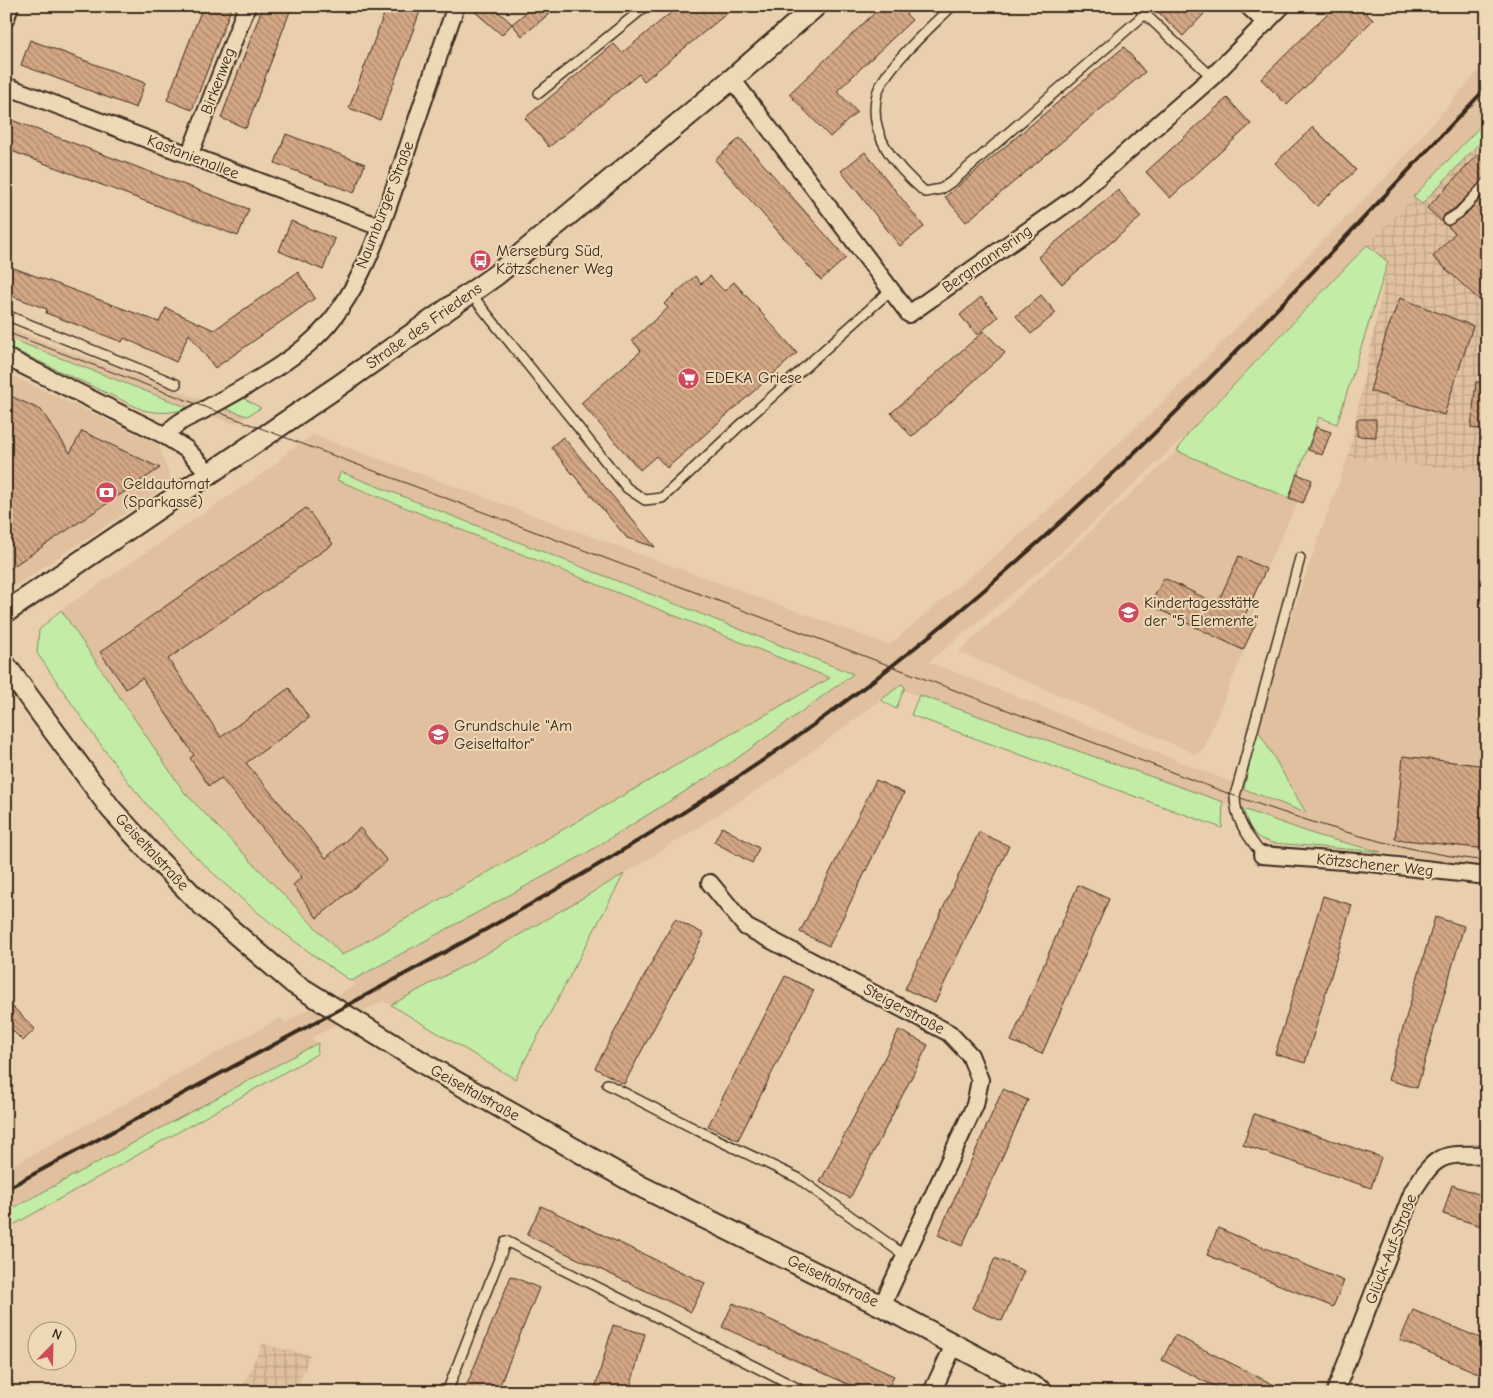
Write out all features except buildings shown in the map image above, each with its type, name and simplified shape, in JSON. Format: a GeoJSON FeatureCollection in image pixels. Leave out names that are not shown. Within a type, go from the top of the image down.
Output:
{"type":"FeatureCollection","features":[{"type":"Feature","properties":{"kind":"street"},"geometry":{"type":"LineString","coordinates":[[6,18],[10,6]]}},
{"type":"Feature","properties":{"kind":"street","name":"Birkenweg"},"geometry":{"type":"LineString","coordinates":[[189,156],[246,6]]}},
{"type":"Feature","properties":{"kind":"street","name":"Naumburger Straße"},"geometry":{"type":"LineString","coordinates":[[166,436],[183,419],[207,408],[289,358],[315,338],[339,308],[357,280],[380,227],[456,6]]}},
{"type":"Feature","properties":{"kind":"street","name":"Straße des Friedens"},"geometry":{"type":"LineString","coordinates":[[6,612],[340,385],[496,275],[732,79],[816,6]]}},
{"type":"Feature","properties":{"kind":"street"},"geometry":{"type":"LineString","coordinates":[[1248,6],[1266,22]]}},
{"type":"Feature","properties":{"kind":"street","name":"Bergmannsring"},"geometry":{"type":"LineString","coordinates":[[732,79],[909,314],[1073,199],[1212,77],[1282,6]]}},
{"type":"Feature","properties":{"kind":"street","name":"Kastanienallee"},"geometry":{"type":"LineString","coordinates":[[6,86],[380,227]]}},
{"type":"Feature","properties":{"kind":"street"},"geometry":{"type":"LineString","coordinates":[[6,357],[166,436],[186,449],[209,473]]}},
{"type":"Feature","properties":{"kind":"street","name":"Geiseltalstraße"},"geometry":{"type":"LineString","coordinates":[[6,666],[111,809],[201,904],[293,983],[433,1069],[640,1186],[882,1306],[1043,1392]]}},
{"type":"Feature","properties":{"kind":"street","name":"Kötzschener Weg"},"geometry":{"type":"LineString","coordinates":[[1262,855],[1370,863],[1487,876]]}},
{"type":"Feature","properties":{"kind":"street","name":"Steigerstraße"},"geometry":{"type":"LineString","coordinates":[[710,883],[746,927],[950,1034],[970,1055],[980,1080],[975,1105],[882,1306]]}},
{"type":"Feature","properties":{"kind":"street","name":"Glück-Auf-Straße"},"geometry":{"type":"LineString","coordinates":[[1335,1392],[1413,1191],[1428,1167],[1446,1155],[1487,1155]]}},
{"type":"Feature","properties":{"kind":"street"},"geometry":{"type":"LineString","coordinates":[[932,1392],[954,1345]]}},
{"type":"Feature","properties":{"kind":"lane"},"geometry":{"type":"LineString","coordinates":[[540,93],[646,6]]}},
{"type":"Feature","properties":{"kind":"lane"},"geometry":{"type":"LineString","coordinates":[[952,6],[892,68],[877,93],[878,134],[903,174],[925,192],[941,189],[954,180],[1145,14]]}},
{"type":"Feature","properties":{"kind":"lane"},"geometry":{"type":"LineString","coordinates":[[1137,6],[1212,77]]}},
{"type":"Feature","properties":{"kind":"lane"},"geometry":{"type":"LineString","coordinates":[[1448,220],[1459,213],[1487,183]]}},
{"type":"Feature","properties":{"kind":"lane"},"geometry":{"type":"LineString","coordinates":[[470,293],[627,488],[645,500],[662,498],[891,290]]}},
{"type":"Feature","properties":{"kind":"lane"},"geometry":{"type":"LineString","coordinates":[[6,315],[176,384]]}},
{"type":"Feature","properties":{"kind":"lane"},"geometry":{"type":"LineString","coordinates":[[1262,855],[1239,822],[1235,810],[1235,796],[1300,558]]}},
{"type":"Feature","properties":{"kind":"lane"},"geometry":{"type":"LineString","coordinates":[[607,1084],[697,1130],[798,1178],[904,1256]]}},
{"type":"Feature","properties":{"kind":"lane"},"geometry":{"type":"LineString","coordinates":[[447,1392],[506,1241],[805,1392]]}},
{"type":"Feature","properties":{"kind":"shaded area"},"geometry":{"type":"Polygon","coordinates":[[[1487,61],[1487,119],[1189,432],[1061,553],[929,662],[1306,812],[1257,728],[1306,573],[1348,457],[1487,473],[1487,868],[1381,852],[1319,836],[897,688],[776,778],[624,874],[500,946],[391,1005],[383,1001],[311,1038],[318,1043],[6,1212],[6,1169],[280,1018],[286,1022],[356,985],[351,981],[585,854],[732,762],[853,674],[337,480],[830,678],[342,955],[184,792],[61,610],[272,467],[288,451],[313,435],[889,645],[1037,520],[1162,403],[1388,175],[1487,61]]]}},
{"type":"Feature","properties":{"kind":"shaded area"},"geometry":{"type":"Polygon","coordinates":[[[1487,135],[1487,473],[1348,457],[1388,262],[1367,245],[1413,197],[1422,204],[1487,135]]]}},
{"type":"Feature","properties":{"kind":"shaded area"},"geometry":{"type":"Polygon","coordinates":[[[6,326],[49,344],[202,400],[189,408],[6,337],[6,326]]]}},
{"type":"Feature","properties":{"kind":"shaded area"},"geometry":{"type":"Polygon","coordinates":[[[6,373],[158,444],[172,482],[6,592],[6,373]]]}},
{"type":"Feature","properties":{"kind":"shaded area"},"geometry":{"type":"Polygon","coordinates":[[[224,408],[247,416],[234,424],[210,415],[224,408]]]}},
{"type":"Feature","properties":{"kind":"shaded area","name":"Kindertagesstätte der \"5 Elemente\""},"geometry":{"type":"Polygon","coordinates":[[[1177,451],[1298,501],[1251,601],[1256,623],[1203,749],[1196,754],[959,652],[1177,451]]]}},
{"type":"Feature","properties":{"kind":"shaded area"},"geometry":{"type":"Polygon","coordinates":[[[262,1344],[310,1355],[296,1392],[241,1392],[262,1344]]]}},
{"type":"Feature","properties":{"kind":"green space"},"geometry":{"type":"Polygon","coordinates":[[[1487,119],[1487,135],[1422,204],[1413,197],[1487,119]]]}},
{"type":"Feature","properties":{"kind":"green space"},"geometry":{"type":"Polygon","coordinates":[[[1367,245],[1388,262],[1337,424],[1319,417],[1289,498],[1177,451],[1189,432],[1367,245]]]}},
{"type":"Feature","properties":{"kind":"green space"},"geometry":{"type":"Polygon","coordinates":[[[6,337],[189,408],[166,412],[143,410],[6,346],[6,337]]]}},
{"type":"Feature","properties":{"kind":"green space"},"geometry":{"type":"Polygon","coordinates":[[[243,398],[261,408],[247,416],[224,408],[243,398]]]}},
{"type":"Feature","properties":{"kind":"green space"},"geometry":{"type":"Polygon","coordinates":[[[341,472],[853,674],[732,762],[585,854],[351,981],[287,936],[227,886],[198,859],[144,802],[88,728],[37,653],[39,630],[61,610],[184,792],[342,955],[830,678],[337,480],[341,472]]]}},
{"type":"Feature","properties":{"kind":"green space"},"geometry":{"type":"Polygon","coordinates":[[[902,684],[905,687],[896,709],[881,700],[902,684]]]}},
{"type":"Feature","properties":{"kind":"green space"},"geometry":{"type":"Polygon","coordinates":[[[919,695],[1223,802],[1222,828],[911,715],[919,695]]]}},
{"type":"Feature","properties":{"kind":"green space"},"geometry":{"type":"Polygon","coordinates":[[[1257,728],[1306,813],[1244,789],[1257,728]]]}},
{"type":"Feature","properties":{"kind":"green space"},"geometry":{"type":"Polygon","coordinates":[[[1243,809],[1319,836],[1381,852],[1266,841],[1253,832],[1243,809]]]}},
{"type":"Feature","properties":{"kind":"green space"},"geometry":{"type":"Polygon","coordinates":[[[624,874],[515,1079],[391,1005],[500,946],[624,874]]]}},
{"type":"Feature","properties":{"kind":"green space"},"geometry":{"type":"Polygon","coordinates":[[[318,1043],[317,1054],[6,1229],[6,1212],[318,1043]]]}},
{"type":"Feature","properties":{"kind":"tram line"},"geometry":{"type":"LineString","coordinates":[[6,332],[1235,796],[1297,817],[1390,844],[1454,857],[1487,861]]}},
{"type":"Feature","properties":{"kind":"railway"},"geometry":{"type":"LineString","coordinates":[[6,1189],[443,953],[581,875],[716,792],[846,701],[934,632],[1018,560],[1100,485],[1258,329],[1487,87]]}},
{"type":"Feature","properties":{"kind":"place","name":"Merseburg Süd, Kötzschener Weg"},"geometry":{"type":"Point","coordinates":[480,260]}},
{"type":"Feature","properties":{"kind":"place","name":"EDEKA Griese"},"geometry":{"type":"Point","coordinates":[689,378]}},
{"type":"Feature","properties":{"kind":"place","name":"Geldautomat (Sparkasse)"},"geometry":{"type":"Point","coordinates":[107,493]}},
{"type":"Feature","properties":{"kind":"place","name":"Kindertagesstätte der \"5 Elemente\""},"geometry":{"type":"Point","coordinates":[1128,612]}},
{"type":"Feature","properties":{"kind":"place","name":"Grundschule \"Am Geiseltaltor\""},"geometry":{"type":"Point","coordinates":[438,735]}}]}
